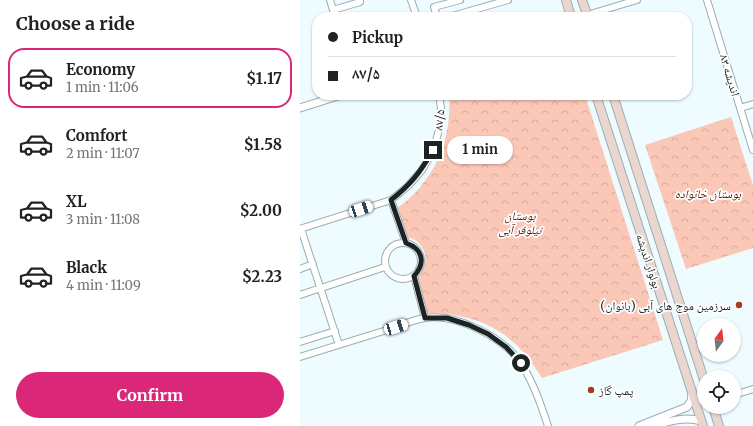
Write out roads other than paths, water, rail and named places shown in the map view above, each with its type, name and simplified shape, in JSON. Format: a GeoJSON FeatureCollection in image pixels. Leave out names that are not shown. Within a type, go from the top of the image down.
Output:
{"type":"FeatureCollection","features":[{"type":"Feature","properties":{"kind":"main road"},"geometry":{"type":"LineString","coordinates":[[566,0],[570,12]]}},
{"type":"Feature","properties":{"kind":"main road"},"geometry":{"type":"LineString","coordinates":[[582,0],[586,12]]}},
{"type":"Feature","properties":{"kind":"main road","name":"بولوار اندیشه"},"geometry":{"type":"LineString","coordinates":[[598,100],[702,423]]}},
{"type":"Feature","properties":{"kind":"main road","name":"بولوار اندیشه"},"geometry":{"type":"LineString","coordinates":[[615,100],[701,370]]}},
{"type":"Feature","properties":{"kind":"main road"},"geometry":{"type":"LineString","coordinates":[[715,414],[719,426]]}},
{"type":"Feature","properties":{"kind":"street"},"geometry":{"type":"LineString","coordinates":[[330,0],[334,10],[360,2],[360,0]]}},
{"type":"Feature","properties":{"kind":"street"},"geometry":{"type":"LineString","coordinates":[[411,0],[415,12]]}},
{"type":"Feature","properties":{"kind":"street"},"geometry":{"type":"LineString","coordinates":[[436,12],[434,7],[460,0]]}},
{"type":"Feature","properties":{"kind":"street"},"geometry":{"type":"LineString","coordinates":[[466,12],[508,0]]}},
{"type":"Feature","properties":{"kind":"street"},"geometry":{"type":"LineString","coordinates":[[600,12],[637,0]]}},
{"type":"Feature","properties":{"kind":"street","name":"اندیشه ۸۳"},"geometry":{"type":"LineString","coordinates":[[707,0],[753,150]]}},
{"type":"Feature","properties":{"kind":"street"},"geometry":{"type":"LineString","coordinates":[[300,108],[325,100]]}},
{"type":"Feature","properties":{"kind":"street","name":"۸۷/۵"},"geometry":{"type":"LineString","coordinates":[[391,200],[408,186],[422,170],[433,150],[439,130],[441,108],[440,100]]}},
{"type":"Feature","properties":{"kind":"street"},"geometry":{"type":"LineString","coordinates":[[740,108],[753,104]]}},
{"type":"Feature","properties":{"kind":"street"},"geometry":{"type":"LineString","coordinates":[[339,345],[313,264],[302,239],[301,229],[391,200],[406,243]]}},
{"type":"Feature","properties":{"kind":"street"},"geometry":{"type":"LineString","coordinates":[[406,243],[418,250],[421,257],[421,264],[419,271],[414,276],[400,280],[388,272],[385,267],[385,258],[387,252],[392,247],[398,244],[406,243]]}},
{"type":"Feature","properties":{"kind":"street"},"geometry":{"type":"LineString","coordinates":[[300,269],[313,264]]}},
{"type":"Feature","properties":{"kind":"street"},"geometry":{"type":"LineString","coordinates":[[300,295],[385,267]]}},
{"type":"Feature","properties":{"kind":"street"},"geometry":{"type":"LineString","coordinates":[[414,276],[425,318]]}},
{"type":"Feature","properties":{"kind":"street"},"geometry":{"type":"LineString","coordinates":[[300,357],[425,318],[447,318],[469,325],[488,334],[506,347],[521,363],[532,382],[548,426]]}},
{"type":"Feature","properties":{"kind":"street"},"geometry":{"type":"LineString","coordinates":[[300,342],[335,331]]}},
{"type":"Feature","properties":{"kind":"street"},"geometry":{"type":"LineString","coordinates":[[741,393],[753,389]]}},
{"type":"Feature","properties":{"kind":"street"},"geometry":{"type":"LineString","coordinates":[[639,426],[687,407],[691,401],[692,394]]}},
{"type":"Feature","properties":{"kind":"street"},"geometry":{"type":"LineString","coordinates":[[651,426],[680,419],[692,418],[702,423]]}},
{"type":"Feature","properties":{"kind":"place","name":"سرزمین موج های آبی (بانوان)"},"geometry":{"type":"Point","coordinates":[739,305]}},
{"type":"Feature","properties":{"kind":"place","name":"پمپ گاز"},"geometry":{"type":"Point","coordinates":[591,390]}},
{"type":"Feature","properties":{"kind":"park label","name":"بوستان خانواده"},"geometry":{"type":"Point","coordinates":[708,193]}},
{"type":"Feature","properties":{"kind":"park label","name":"بوستان نیلوفر آبی"},"geometry":{"type":"Point","coordinates":[520,222]}}]}
